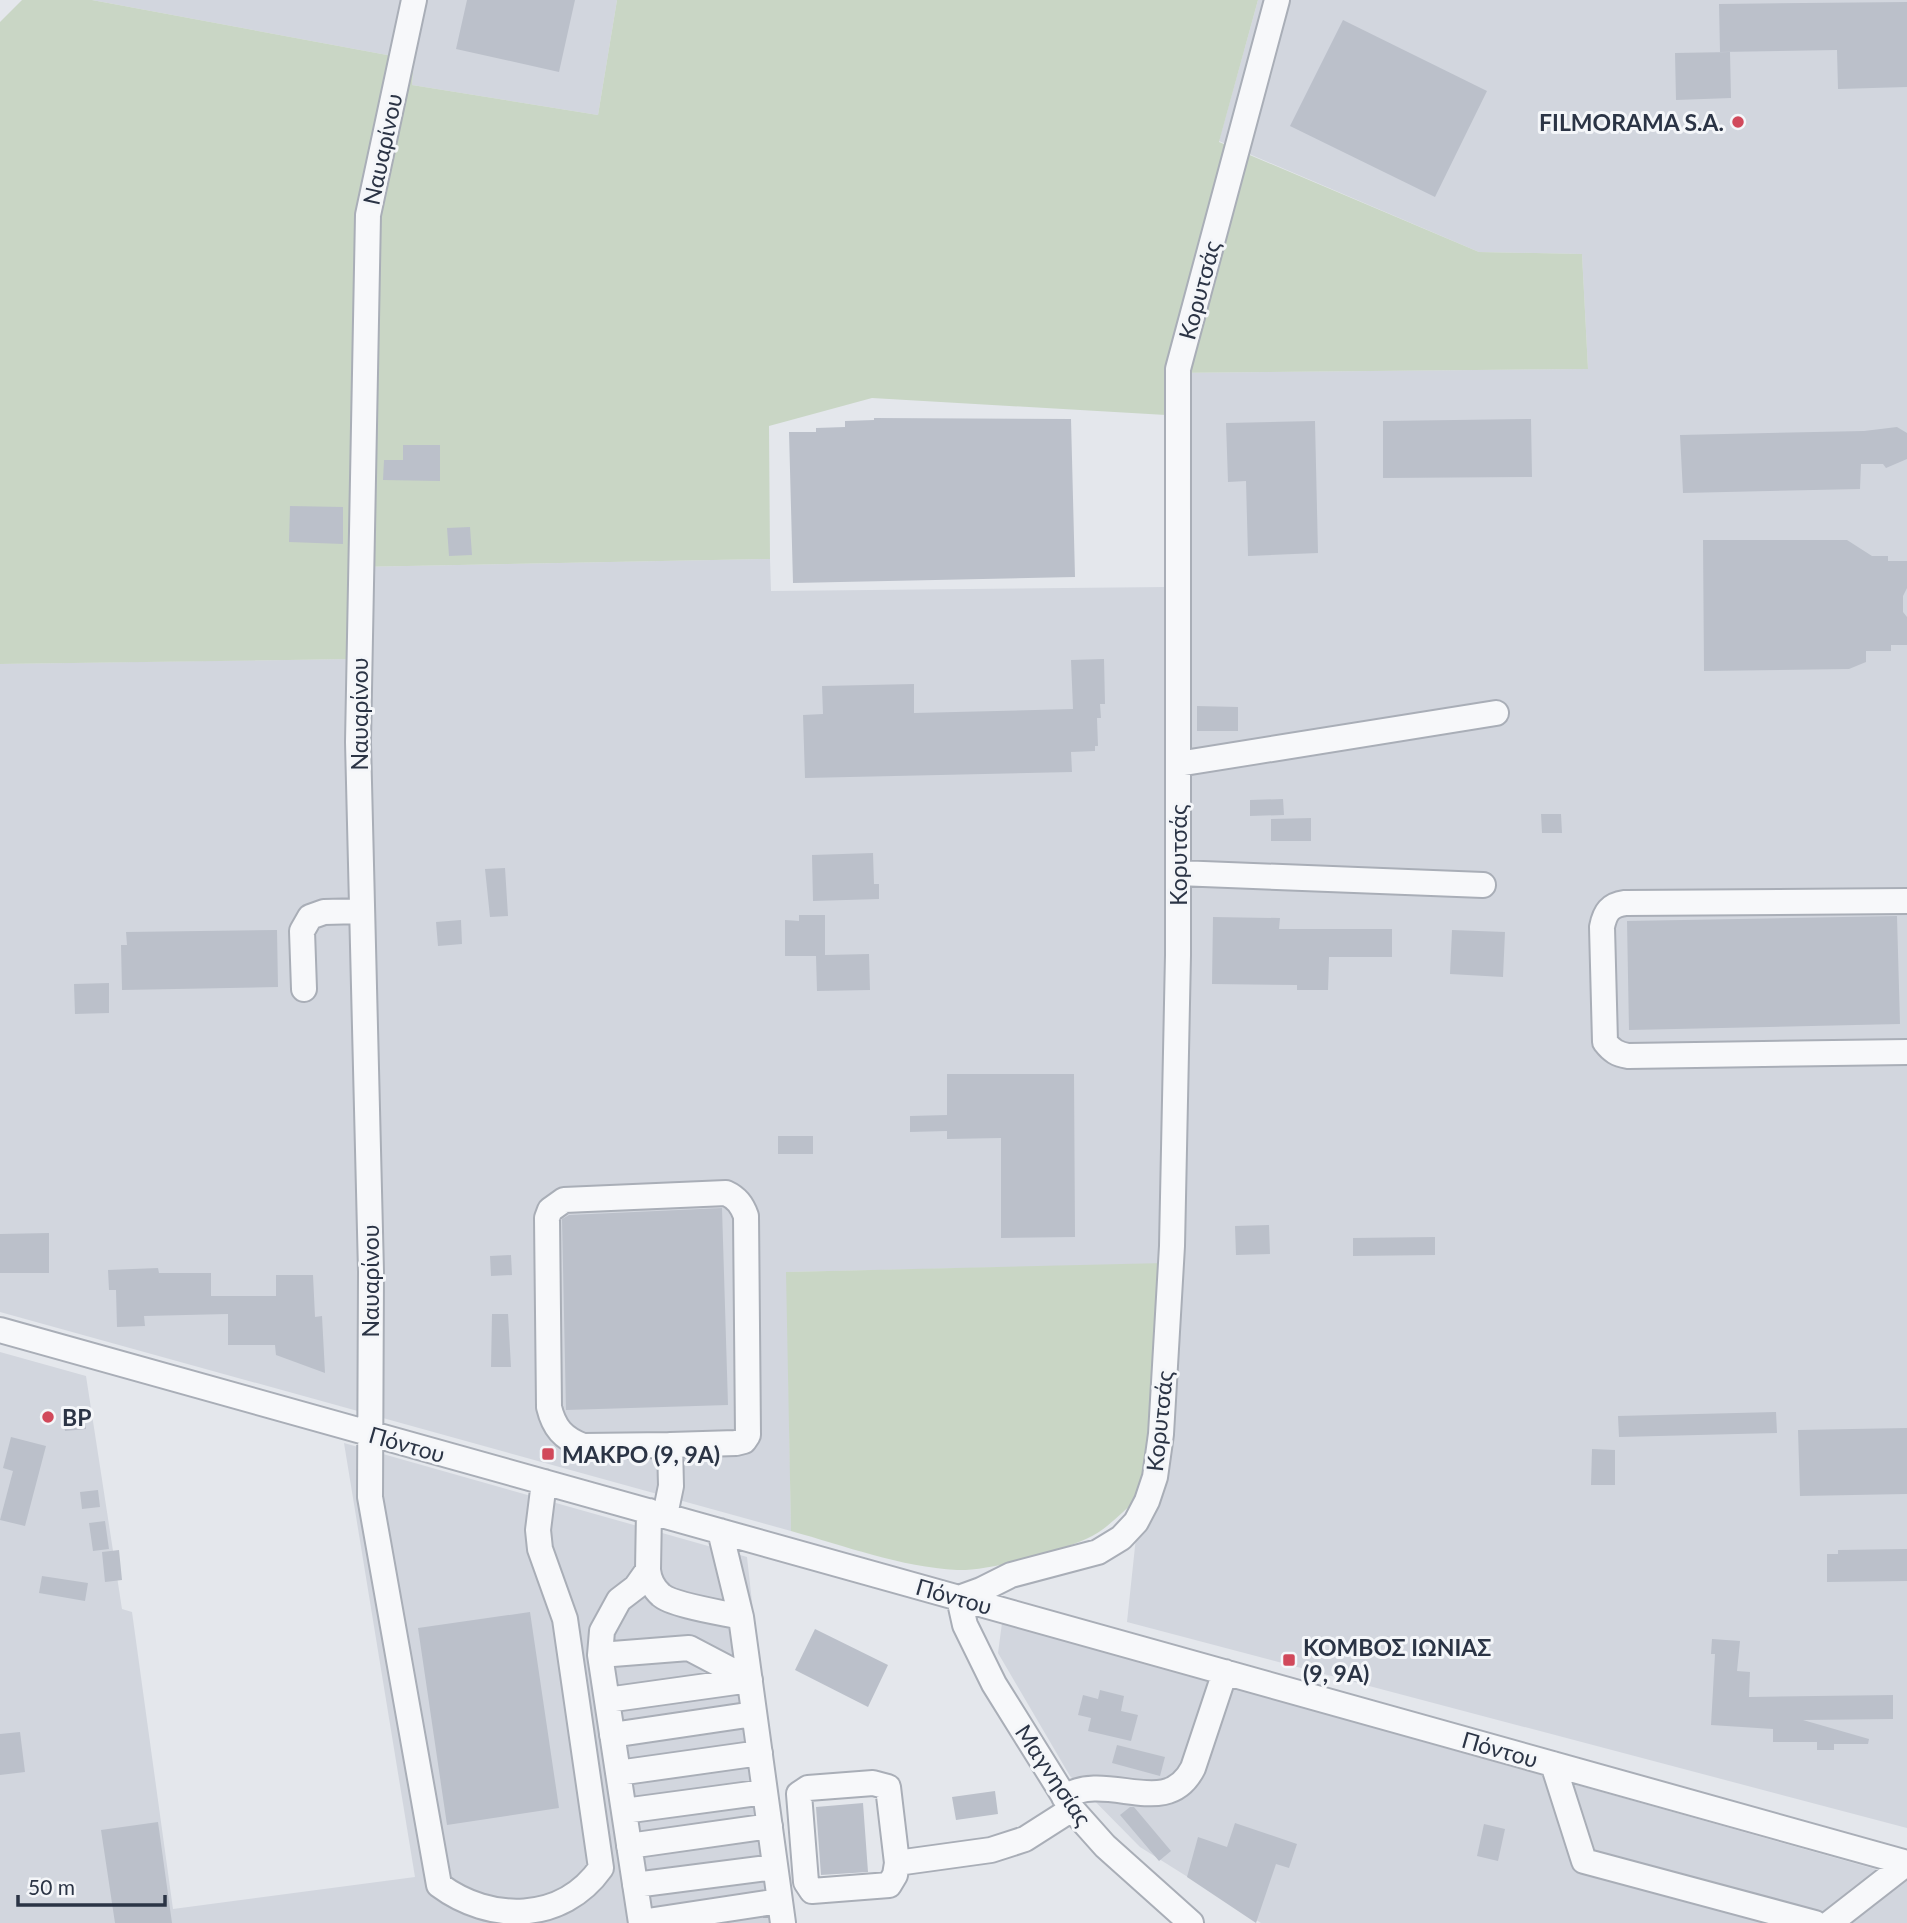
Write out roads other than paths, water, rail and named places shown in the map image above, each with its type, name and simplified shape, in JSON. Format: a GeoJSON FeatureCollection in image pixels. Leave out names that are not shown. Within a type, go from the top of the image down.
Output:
{"type":"FeatureCollection","features":[{"type":"Feature","properties":{"kind":"street","name":"Ναυαρίνου"},"geometry":{"type":"LineString","coordinates":[[414,0],[368,215],[358,742],[371,1272],[370,1497],[439,1885],[463,1906],[478,1914],[510,1920],[526,1920],[556,1911],[582,1893],[601,1868],[565,1619],[540,1549],[538,1530],[544,1482]]}},
{"type":"Feature","properties":{"kind":"street","name":"Κορυτσάς"},"geometry":{"type":"LineString","coordinates":[[960,1598],[1012,1575],[1098,1552],[1121,1538],[1142,1511],[1155,1477],[1161,1434],[1172,1246],[1178,873],[1178,369],[1277,0]]}},
{"type":"Feature","properties":{"kind":"street"},"geometry":{"type":"LineString","coordinates":[[1178,764],[1496,713]]}},
{"type":"Feature","properties":{"kind":"street"},"geometry":{"type":"LineString","coordinates":[[1178,873],[1483,885]]}},
{"type":"Feature","properties":{"kind":"street"},"geometry":{"type":"LineString","coordinates":[[1907,901],[1625,903],[1614,904],[1607,911],[1602,927],[1605,1042],[1618,1054],[1907,1052]]}},
{"type":"Feature","properties":{"kind":"street"},"geometry":{"type":"LineString","coordinates":[[304,989],[302,931],[310,917],[324,912],[362,911]]}},
{"type":"Feature","properties":{"kind":"street"},"geometry":{"type":"LineString","coordinates":[[726,1193],[739,1201],[747,1216],[748,1435],[744,1441],[736,1443],[670,1445],[583,1446],[571,1441],[553,1423],[550,1407],[547,1218],[550,1210],[564,1200],[575,1197],[726,1193]]}},
{"type":"Feature","properties":{"kind":"street","name":"Πόντου"},"geometry":{"type":"LineString","coordinates":[[0,1330],[1907,1863]]}},
{"type":"Feature","properties":{"kind":"street"},"geometry":{"type":"LineString","coordinates":[[670,1445],[671,1486],[657,1513],[649,1578],[662,1596],[691,1606],[741,1617]]}},
{"type":"Feature","properties":{"kind":"street"},"geometry":{"type":"LineString","coordinates":[[648,1570],[636,1587],[619,1600],[602,1631],[600,1655],[641,1922],[781,1912],[741,1617],[720,1531]]}},
{"type":"Feature","properties":{"kind":"street","name":"Μαγνησίας"},"geometry":{"type":"LineString","coordinates":[[960,1598],[965,1625],[994,1684],[1068,1803],[1105,1846],[1191,1923]]}},
{"type":"Feature","properties":{"kind":"street"},"geometry":{"type":"LineString","coordinates":[[600,1655],[689,1648],[750,1680]]}},
{"type":"Feature","properties":{"kind":"street"},"geometry":{"type":"LineString","coordinates":[[897,1863],[991,1850],[1025,1839],[1068,1803],[1075,1790],[1096,1787],[1152,1794],[1179,1787],[1194,1768],[1225,1672]]}},
{"type":"Feature","properties":{"kind":"street"},"geometry":{"type":"LineString","coordinates":[[607,1700],[750,1680]]}},
{"type":"Feature","properties":{"kind":"street"},"geometry":{"type":"LineString","coordinates":[[612,1735],[754,1714]]}},
{"type":"Feature","properties":{"kind":"street"},"geometry":{"type":"LineString","coordinates":[[618,1773],[760,1754]]}},
{"type":"Feature","properties":{"kind":"street"},"geometry":{"type":"LineString","coordinates":[[1553,1764],[1584,1861],[1815,1923]]}},
{"type":"Feature","properties":{"kind":"street"},"geometry":{"type":"LineString","coordinates":[[873,1783],[888,1787],[897,1863],[895,1875],[889,1885],[812,1891],[806,1882],[799,1794],[808,1788],[873,1783]]}},
{"type":"Feature","properties":{"kind":"street"},"geometry":{"type":"LineString","coordinates":[[624,1811],[765,1792]]}},
{"type":"Feature","properties":{"kind":"street"},"geometry":{"type":"LineString","coordinates":[[629,1846],[770,1826]]}},
{"type":"Feature","properties":{"kind":"street"},"geometry":{"type":"LineString","coordinates":[[1830,1923],[1907,1863]]}},
{"type":"Feature","properties":{"kind":"street"},"geometry":{"type":"LineString","coordinates":[[635,1885],[775,1867]]}},
{"type":"Feature","properties":{"kind":"place","name":"FILMORAMA S.A."},"geometry":{"type":"Point","coordinates":[1738,122]}},
{"type":"Feature","properties":{"kind":"place","name":"BP"},"geometry":{"type":"Point","coordinates":[48,1417]}},
{"type":"Feature","properties":{"kind":"place","name":"ΜΑΚΡΟ (9, 9Α)"},"geometry":{"type":"Point","coordinates":[548,1454]}},
{"type":"Feature","properties":{"kind":"place","name":"ΚΟΜΒΟΣ ΙΩΝΙΑΣ (9, 9Α)"},"geometry":{"type":"Point","coordinates":[1289,1660]}}]}
